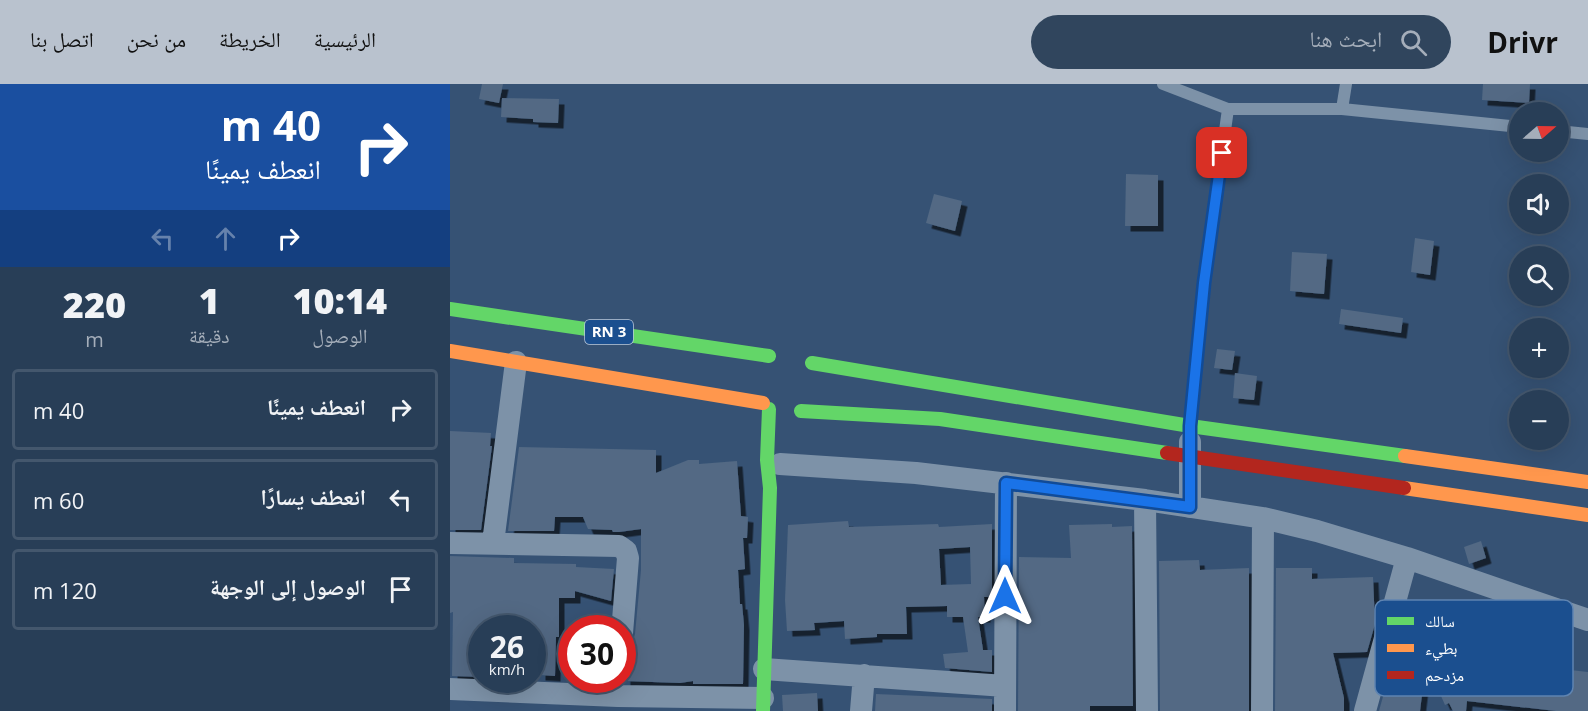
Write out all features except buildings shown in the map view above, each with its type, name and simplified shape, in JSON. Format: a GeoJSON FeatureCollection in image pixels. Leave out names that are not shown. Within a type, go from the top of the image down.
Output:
{"type":"FeatureCollection","features":[{"type":"Feature","properties":{"kind":"main road","name":"RN 3"},"geometry":{"type":"LineString","coordinates":[[450,309],[773,354],[761,363],[756,378],[757,394],[784,413]]}},
{"type":"Feature","properties":{"kind":"main road"},"geometry":{"type":"LineString","coordinates":[[450,351],[784,413],[940,419],[1588,515]]}},
{"type":"Feature","properties":{"kind":"main road"},"geometry":{"type":"LineString","coordinates":[[819,380],[817,371],[808,359],[1190,426],[1588,482]]}},
{"type":"Feature","properties":{"kind":"main road"},"geometry":{"type":"LineString","coordinates":[[763,704],[770,488],[767,460],[784,413],[814,398]]}},
{"type":"Feature","properties":{"kind":"main road"},"geometry":{"type":"LineString","coordinates":[[770,488],[782,459]]}},
{"type":"Feature","properties":{"kind":"street"},"geometry":{"type":"LineString","coordinates":[[493,543],[516,362]]}},
{"type":"Feature","properties":{"kind":"street"},"geometry":{"type":"LineString","coordinates":[[1190,426],[1190,507]]}},
{"type":"Feature","properties":{"kind":"street"},"geometry":{"type":"LineString","coordinates":[[782,459],[1145,500],[1263,518],[1317,531],[1407,558],[1530,600]]}},
{"type":"Feature","properties":{"kind":"street"},"geometry":{"type":"LineString","coordinates":[[1005,711],[1006,483]]}},
{"type":"Feature","properties":{"kind":"street"},"geometry":{"type":"LineString","coordinates":[[1145,500],[1147,711]]}},
{"type":"Feature","properties":{"kind":"street"},"geometry":{"type":"LineString","coordinates":[[1262,711],[1263,518]]}},
{"type":"Feature","properties":{"kind":"street"},"geometry":{"type":"LineString","coordinates":[[450,543],[619,546],[626,551],[628,558],[623,615]]}},
{"type":"Feature","properties":{"kind":"street"},"geometry":{"type":"LineString","coordinates":[[1395,600],[1407,558]]}},
{"type":"Feature","properties":{"kind":"street"},"geometry":{"type":"LineString","coordinates":[[1573,615],[1588,620]]}},
{"type":"Feature","properties":{"kind":"street"},"geometry":{"type":"LineString","coordinates":[[764,669],[1005,686]]}},
{"type":"Feature","properties":{"kind":"street"},"geometry":{"type":"LineString","coordinates":[[861,711],[864,675]]}},
{"type":"Feature","properties":{"kind":"street"},"geometry":{"type":"LineString","coordinates":[[1365,711],[1375,675]]}},
{"type":"Feature","properties":{"kind":"street"},"geometry":{"type":"LineString","coordinates":[[450,689],[763,704]]}},
{"type":"Feature","properties":{"kind":"lane"},"geometry":{"type":"LineString","coordinates":[[1163,84],[1228,109],[1342,109],[1509,126]]}},
{"type":"Feature","properties":{"kind":"lane"},"geometry":{"type":"LineString","coordinates":[[1342,109],[1346,84]]}},
{"type":"Feature","properties":{"kind":"lane"},"geometry":{"type":"LineString","coordinates":[[1190,426],[1204,283],[1228,109]]}},
{"type":"Feature","properties":{"kind":"lane"},"geometry":{"type":"LineString","coordinates":[[1569,132],[1588,134]]}},
{"type":"Feature","properties":{"kind":"traffic: fast"},"geometry":{"type":"LineString","coordinates":[[450,309],[769,356]]}},
{"type":"Feature","properties":{"kind":"traffic: fast"},"geometry":{"type":"LineString","coordinates":[[812,363],[1190,426],[1405,456]]}},
{"type":"Feature","properties":{"kind":"traffic: fast"},"geometry":{"type":"LineString","coordinates":[[763,711],[770,488],[767,460],[769,409]]}},
{"type":"Feature","properties":{"kind":"traffic: fast"},"geometry":{"type":"LineString","coordinates":[[801,411],[940,419],[1167,453]]}},
{"type":"Feature","properties":{"kind":"traffic: slow"},"geometry":{"type":"LineString","coordinates":[[450,351],[763,403]]}},
{"type":"Feature","properties":{"kind":"traffic: slow"},"geometry":{"type":"LineString","coordinates":[[1405,456],[1588,482]]}},
{"type":"Feature","properties":{"kind":"traffic: slow"},"geometry":{"type":"LineString","coordinates":[[1404,488],[1588,515]]}},
{"type":"Feature","properties":{"kind":"traffic: jam"},"geometry":{"type":"LineString","coordinates":[[1167,453],[1404,488]]}},
{"type":"Feature","properties":{"kind":"route"},"geometry":{"type":"LineString","coordinates":[[1005,596],[1006,483],[1190,507],[1190,426],[1204,283],[1222,153]]}}]}
